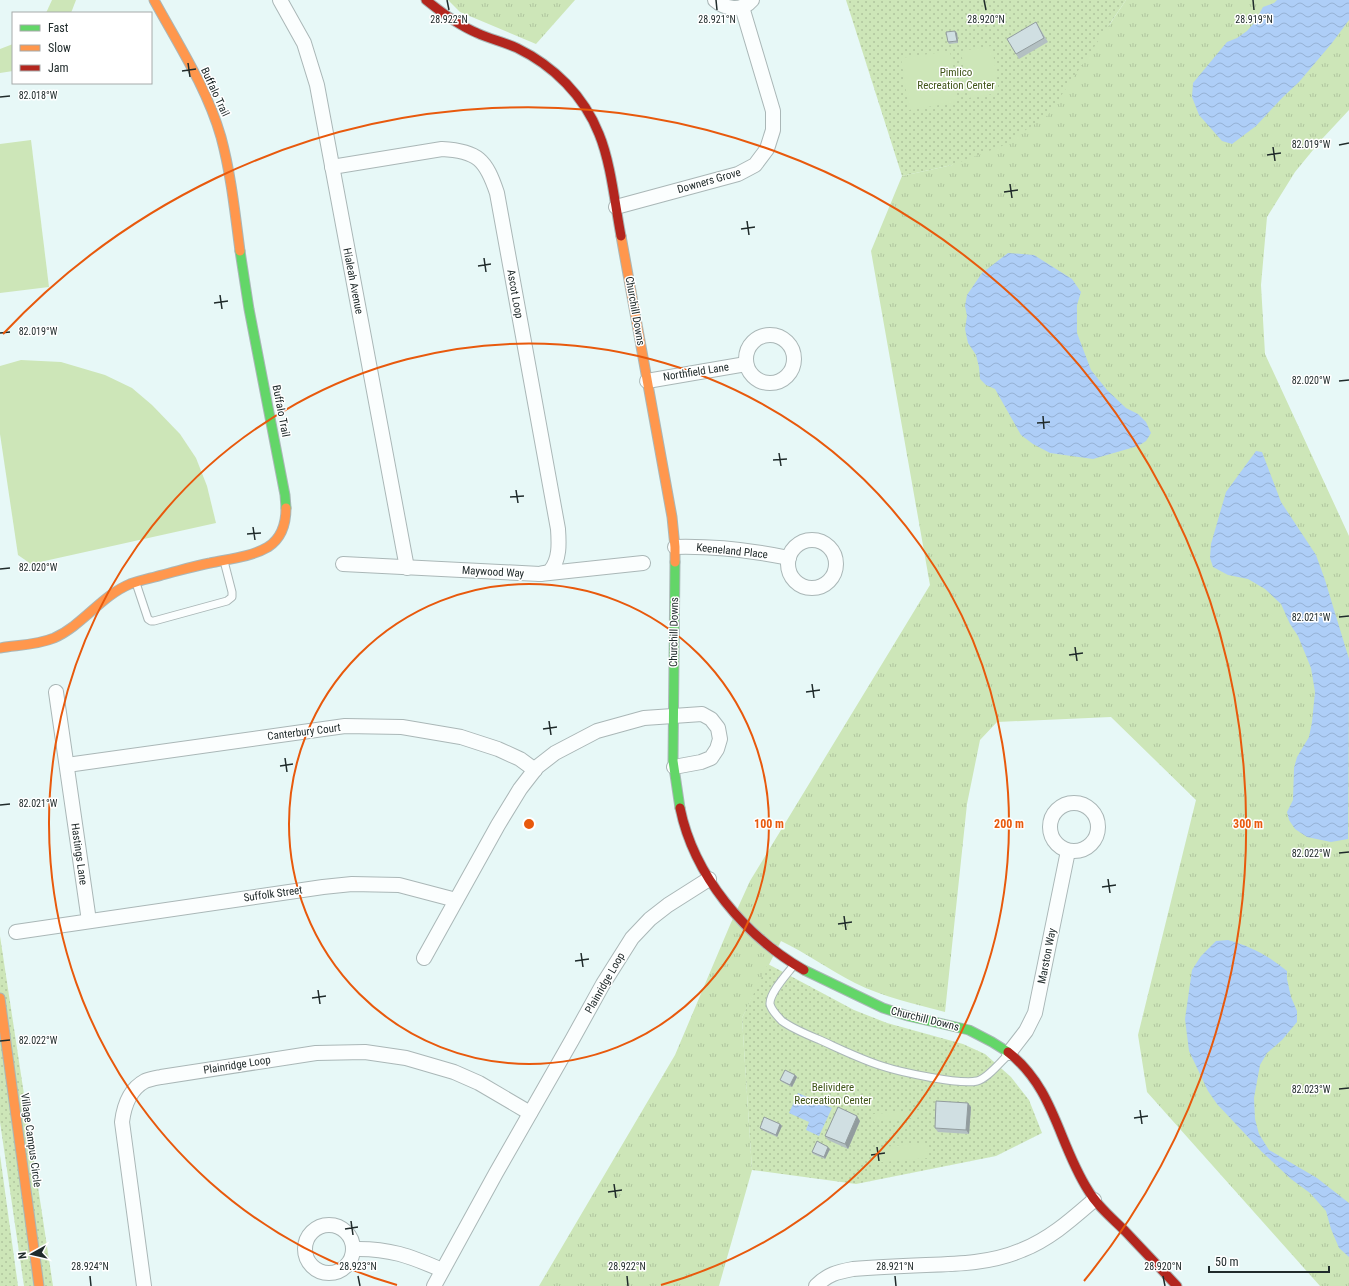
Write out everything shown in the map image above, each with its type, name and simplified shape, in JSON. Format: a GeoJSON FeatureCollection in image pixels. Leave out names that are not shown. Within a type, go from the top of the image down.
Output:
{"type":"FeatureCollection","features":[{"type":"Feature","properties":{"kind":"street","name":"Buffalo Trail"},"geometry":{"type":"LineString","coordinates":[[0,648],[35,643],[53,638],[69,629],[112,594],[130,585],[264,549],[276,540],[285,525],[287,509],[285,495],[249,309],[226,157],[221,135],[213,112],[202,89],[154,0]]}},
{"type":"Feature","properties":{"kind":"street","name":"Hialeah Avenue"},"geometry":{"type":"LineString","coordinates":[[280,0],[304,43],[316,85],[407,568]]}},
{"type":"Feature","properties":{"kind":"street","name":"Churchill Downs"},"geometry":{"type":"LineString","coordinates":[[426,0],[454,22],[477,34],[510,45],[541,61],[570,86],[585,106],[599,134],[608,165],[616,207],[666,480],[675,547],[673,715],[676,790],[690,843],[709,879],[725,901],[750,928],[769,945],[795,964],[866,1001],[891,1011],[964,1028],[982,1036],[1009,1053],[1031,1073],[1044,1093],[1076,1170],[1094,1200],[1177,1286]]}},
{"type":"Feature","properties":{"kind":"street","name":"Downers Grove"},"geometry":{"type":"LineString","coordinates":[[616,207],[738,174],[756,164],[767,149],[773,130],[773,111],[747,4],[734,8],[727,8],[715,0]]}},
{"type":"Feature","properties":{"kind":"street","name":"Ascot Loop"},"geometry":{"type":"LineString","coordinates":[[332,167],[442,149],[459,150],[475,156],[484,164],[491,176],[497,193],[558,529],[559,545],[556,560],[549,571],[540,574]]}},
{"type":"Feature","properties":{"kind":"street","name":"Northfield Lane"},"geometry":{"type":"LineString","coordinates":[[647,380],[746,364]]}},
{"type":"Feature","properties":{"kind":"street","name":"Keeneland Place"},"geometry":{"type":"LineString","coordinates":[[675,547],[707,546],[789,558]]}},
{"type":"Feature","properties":{"kind":"street","name":"Maywood Way"},"geometry":{"type":"LineString","coordinates":[[342,564],[540,574],[643,563]]}},
{"type":"Feature","properties":{"kind":"street","name":"Hastings Lane"},"geometry":{"type":"LineString","coordinates":[[56,692],[89,922]]}},
{"type":"Feature","properties":{"kind":"street"},"geometry":{"type":"LineString","coordinates":[[424,958],[501,819],[520,789],[535,770],[555,753],[597,731],[644,718],[702,714],[711,719],[718,728],[720,739],[717,749],[710,758],[701,762],[674,767]]}},
{"type":"Feature","properties":{"kind":"street","name":"Canterbury Court"},"geometry":{"type":"LineString","coordinates":[[67,765],[345,726],[402,727],[461,738],[498,749],[520,759],[535,770]]}},
{"type":"Feature","properties":{"kind":"street","name":"Marston Way"},"geometry":{"type":"LineString","coordinates":[[1009,1053],[1026,1031],[1035,1013],[1068,851]]}},
{"type":"Feature","properties":{"kind":"street","name":"Plainridge Loop"},"geometry":{"type":"LineString","coordinates":[[434,1286],[603,984],[632,938],[650,919],[668,905],[709,879]]}},
{"type":"Feature","properties":{"kind":"street","name":"Suffolk Street"},"geometry":{"type":"LineString","coordinates":[[16,932],[352,884],[399,885],[456,900]]}},
{"type":"Feature","properties":{"kind":"street","name":"Village Campus Circle"},"geometry":{"type":"LineString","coordinates":[[0,998],[39,1286]]}},
{"type":"Feature","properties":{"kind":"street","name":"Plainridge Loop"},"geometry":{"type":"LineString","coordinates":[[144,1286],[122,1122],[127,1100],[139,1085],[146,1080],[316,1053],[365,1052],[406,1058],[454,1072],[479,1083],[530,1113]]}},
{"type":"Feature","properties":{"kind":"street"},"geometry":{"type":"LineString","coordinates":[[816,1286],[824,1278],[836,1272],[853,1269],[959,1264],[1005,1257],[1023,1250],[1046,1238],[1064,1226],[1094,1200]]}},
{"type":"Feature","properties":{"kind":"street"},"geometry":{"type":"LineString","coordinates":[[353,1250],[372,1249],[391,1251],[412,1257],[442,1270]]}},
{"type":"Feature","properties":{"kind":"lane"},"geometry":{"type":"LineString","coordinates":[[136,583],[146,614],[150,621],[214,606],[228,601],[232,597],[224,560]]}},
{"type":"Feature","properties":{"kind":"lane"},"geometry":{"type":"LineString","coordinates":[[795,964],[771,997],[770,1004],[774,1011],[782,1020],[808,1035],[848,1053],[882,1066],[932,1077],[965,1082],[978,1081],[986,1077],[1009,1053]]}},
{"type":"Feature","properties":{"kind":"green space"},"geometry":{"type":"Polygon","coordinates":[[[52,0],[76,0],[71,12],[46,12],[52,0]]]}},
{"type":"Feature","properties":{"kind":"green space"},"geometry":{"type":"Polygon","coordinates":[[[448,0],[575,0],[536,44],[460,12],[448,0]]]}},
{"type":"Feature","properties":{"kind":"green space","name":"Pimlico Recreation Center"},"geometry":{"type":"Polygon","coordinates":[[[846,0],[1126,0],[1048,115],[1002,146],[952,165],[902,176],[846,0]]]}},
{"type":"Feature","properties":{"kind":"green space"},"geometry":{"type":"Polygon","coordinates":[[[1126,0],[1349,0],[1349,110],[1322,139],[1295,172],[1267,217],[1261,285],[1265,354],[1349,536],[1349,1286],[1320,1286],[1147,1092],[1138,1035],[1196,800],[1111,717],[997,722],[980,740],[967,804],[945,1012],[899,1000],[866,988],[781,941],[742,1018],[752,1170],[719,1286],[539,1286],[675,1055],[750,881],[930,585],[871,251],[902,176],[952,165],[1110,24],[1126,0]]]}},
{"type":"Feature","properties":{"kind":"green space"},"geometry":{"type":"Polygon","coordinates":[[[12,44],[12,71],[0,73],[0,49],[12,44]]]}},
{"type":"Feature","properties":{"kind":"green space"},"geometry":{"type":"Polygon","coordinates":[[[992,46],[999,93],[968,98],[961,51],[992,46]]]}},
{"type":"Feature","properties":{"kind":"green space"},"geometry":{"type":"Polygon","coordinates":[[[950,51],[957,102],[909,110],[901,58],[950,51]]]}},
{"type":"Feature","properties":{"kind":"green space"},"geometry":{"type":"Polygon","coordinates":[[[31,140],[49,287],[0,293],[0,144],[31,140]]]}},
{"type":"Feature","properties":{"kind":"green space"},"geometry":{"type":"Polygon","coordinates":[[[21,360],[61,362],[105,375],[132,388],[152,405],[180,434],[196,458],[207,486],[216,523],[31,564],[18,555],[0,434],[0,366],[21,360]]]}},
{"type":"Feature","properties":{"kind":"green space"},"geometry":{"type":"Polygon","coordinates":[[[0,936],[53,1286],[24,1286],[0,1122],[0,936]]]}},
{"type":"Feature","properties":{"kind":"green space","name":"Belividere Recreation Center"},"geometry":{"type":"Polygon","coordinates":[[[768,964],[854,1010],[887,1023],[963,1044],[985,1054],[1011,1077],[1029,1100],[1042,1133],[996,1156],[856,1184],[752,1170],[742,1018],[768,964]]]}},
{"type":"Feature","properties":{"kind":"green space"},"geometry":{"type":"Polygon","coordinates":[[[920,1110],[921,1117],[874,1122],[873,1114],[920,1110]]]}},
{"type":"Feature","properties":{"kind":"green space"},"geometry":{"type":"Polygon","coordinates":[[[927,1143],[928,1158],[872,1163],[871,1148],[927,1143]]]}},
{"type":"Feature","properties":{"kind":"green space"},"geometry":{"type":"Polygon","coordinates":[[[0,1155],[18,1286],[0,1286],[0,1155]]]}},
{"type":"Feature","properties":{"kind":"water"},"geometry":{"type":"Polygon","coordinates":[[[1277,0],[1349,0],[1349,20],[1332,43],[1299,82],[1256,126],[1232,144],[1222,141],[1199,115],[1192,97],[1193,83],[1227,42],[1237,38],[1247,31],[1254,23],[1263,7],[1274,3],[1277,0]]]}},
{"type":"Feature","properties":{"kind":"water"},"geometry":{"type":"Polygon","coordinates":[[[1008,253],[1034,255],[1072,279],[1081,292],[1077,305],[1077,333],[1091,370],[1107,390],[1126,408],[1138,414],[1146,422],[1151,433],[1146,441],[1138,446],[1093,459],[1050,453],[1033,444],[1021,435],[995,389],[986,385],[980,379],[976,355],[968,343],[965,329],[967,316],[965,306],[967,295],[982,273],[1008,253]]]}},
{"type":"Feature","properties":{"kind":"water"},"geometry":{"type":"Polygon","coordinates":[[[1256,451],[1262,452],[1281,502],[1316,555],[1349,659],[1348,839],[1331,842],[1307,837],[1295,829],[1289,820],[1287,812],[1293,800],[1294,768],[1297,757],[1309,737],[1315,692],[1311,668],[1298,636],[1290,624],[1281,604],[1265,589],[1248,579],[1228,575],[1213,567],[1210,558],[1211,544],[1226,492],[1256,451]]]}},
{"type":"Feature","properties":{"kind":"water"},"geometry":{"type":"Polygon","coordinates":[[[1228,940],[1259,952],[1287,971],[1287,979],[1291,997],[1297,1011],[1297,1022],[1282,1040],[1267,1053],[1260,1065],[1254,1098],[1255,1119],[1259,1134],[1269,1150],[1317,1178],[1349,1203],[1349,1257],[1339,1248],[1331,1229],[1326,1211],[1310,1193],[1291,1179],[1262,1152],[1217,1104],[1208,1091],[1189,1051],[1185,1019],[1192,970],[1201,956],[1216,941],[1228,940]]]}},
{"type":"Feature","properties":{"kind":"water"},"geometry":{"type":"Polygon","coordinates":[[[798,1093],[832,1108],[819,1136],[806,1130],[809,1122],[789,1113],[798,1093]]]}},
{"type":"Feature","properties":{"kind":"building"},"geometry":{"type":"Polygon","coordinates":[[[1036,22],[1044,38],[1016,54],[1007,39],[1036,22]]]}},
{"type":"Feature","properties":{"kind":"building"},"geometry":{"type":"Polygon","coordinates":[[[955,31],[957,41],[948,42],[946,32],[955,31]]]}},
{"type":"Feature","properties":{"kind":"building"},"geometry":{"type":"Polygon","coordinates":[[[785,1070],[795,1075],[790,1085],[780,1080],[785,1070]]]}},
{"type":"Feature","properties":{"kind":"building"},"geometry":{"type":"Polygon","coordinates":[[[936,1101],[968,1103],[966,1130],[935,1128],[936,1101]]]}},
{"type":"Feature","properties":{"kind":"building"},"geometry":{"type":"Polygon","coordinates":[[[838,1107],[857,1116],[845,1144],[825,1136],[838,1107]]]}},
{"type":"Feature","properties":{"kind":"building"},"geometry":{"type":"Polygon","coordinates":[[[764,1117],[780,1124],[776,1135],[760,1128],[764,1117]]]}},
{"type":"Feature","properties":{"kind":"building"},"geometry":{"type":"Polygon","coordinates":[[[817,1141],[828,1147],[824,1157],[812,1152],[817,1141]]]}},
{"type":"Feature","properties":{"kind":"traffic: fast"},"geometry":{"type":"LineString","coordinates":[[240,251],[249,309],[285,495],[286,508]]}},
{"type":"Feature","properties":{"kind":"traffic: fast"},"geometry":{"type":"LineString","coordinates":[[675,562],[673,761],[680,808]]}},
{"type":"Feature","properties":{"kind":"traffic: fast"},"geometry":{"type":"LineString","coordinates":[[804,970],[883,1008],[908,1016],[969,1030],[1008,1052]]}},
{"type":"Feature","properties":{"kind":"traffic: slow"},"geometry":{"type":"LineString","coordinates":[[154,0],[200,84],[215,119],[221,137],[227,165],[240,251]]}},
{"type":"Feature","properties":{"kind":"traffic: slow"},"geometry":{"type":"LineString","coordinates":[[621,236],[672,517],[675,562]]}},
{"type":"Feature","properties":{"kind":"traffic: slow"},"geometry":{"type":"LineString","coordinates":[[0,648],[34,643],[54,638],[74,626],[110,596],[130,584],[247,555],[268,547],[280,535],[284,525],[286,508]]}},
{"type":"Feature","properties":{"kind":"traffic: slow"},"geometry":{"type":"LineString","coordinates":[[0,998],[39,1286]]}},
{"type":"Feature","properties":{"kind":"traffic: jam"},"geometry":{"type":"LineString","coordinates":[[426,0],[463,26],[531,55],[555,73],[576,95],[593,120],[603,145],[610,171],[621,236]]}},
{"type":"Feature","properties":{"kind":"traffic: jam"},"geometry":{"type":"LineString","coordinates":[[680,808],[687,833],[697,857],[725,902],[762,940],[782,956],[804,970]]}},
{"type":"Feature","properties":{"kind":"traffic: jam"},"geometry":{"type":"LineString","coordinates":[[1008,1052],[1024,1067],[1046,1100],[1069,1154],[1092,1196],[1105,1212],[1177,1286]]}}]}
